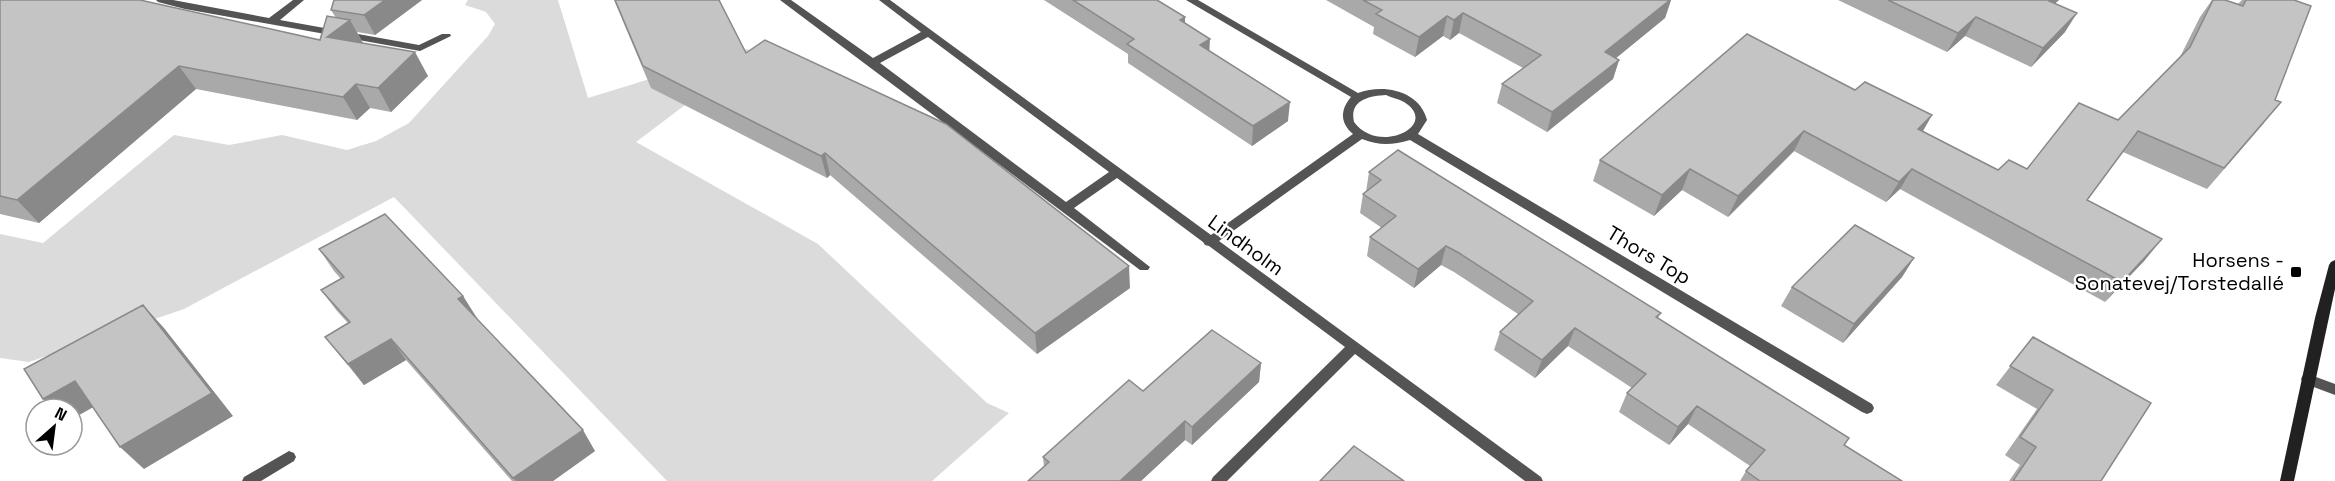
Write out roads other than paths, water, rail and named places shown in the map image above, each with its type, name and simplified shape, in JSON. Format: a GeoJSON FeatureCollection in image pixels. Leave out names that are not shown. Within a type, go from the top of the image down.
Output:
{"type":"FeatureCollection","features":[{"type":"Feature","properties":{"kind":"street"},"geometry":{"type":"LineString","coordinates":[[161,0],[420,48],[446,36]]}},
{"type":"Feature","properties":{"kind":"street"},"geometry":{"type":"LineString","coordinates":[[272,21],[299,0]]}},
{"type":"Feature","properties":{"kind":"street"},"geometry":{"type":"LineString","coordinates":[[785,0],[873,63],[1144,267]]}},
{"type":"Feature","properties":{"kind":"street","name":"Lindholm"},"geometry":{"type":"LineString","coordinates":[[884,0],[1209,242],[1536,481]]}},
{"type":"Feature","properties":{"kind":"street"},"geometry":{"type":"LineString","coordinates":[[1191,0],[1358,97]]}},
{"type":"Feature","properties":{"kind":"street"},"geometry":{"type":"LineString","coordinates":[[873,63],[928,33]]}},
{"type":"Feature","properties":{"kind":"street"},"geometry":{"type":"LineString","coordinates":[[1387,92],[1400,95],[1413,103],[1420,111],[1422,121],[1419,129],[1412,136],[1387,142],[1361,134],[1347,120],[1350,104],[1358,97],[1369,93],[1387,92]]}},
{"type":"Feature","properties":{"kind":"street"},"geometry":{"type":"LineString","coordinates":[[1209,242],[1361,134]]}},
{"type":"Feature","properties":{"kind":"street","name":"Thors Top"},"geometry":{"type":"LineString","coordinates":[[1412,136],[1866,408]]}},
{"type":"Feature","properties":{"kind":"street"},"geometry":{"type":"LineString","coordinates":[[1066,208],[1116,173]]}},
{"type":"Feature","properties":{"kind":"street"},"geometry":{"type":"LineString","coordinates":[[2287,481],[2335,265]]}},
{"type":"Feature","properties":{"kind":"street"},"geometry":{"type":"LineString","coordinates":[[1218,481],[1353,348]]}},
{"type":"Feature","properties":{"kind":"street"},"geometry":{"type":"LineString","coordinates":[[2308,379],[2335,390]]}},
{"type":"Feature","properties":{"kind":"street"},"geometry":{"type":"LineString","coordinates":[[249,481],[290,458]]}},
{"type":"Feature","properties":{"kind":"place","name":"Horsens - Sonatevej/Torstedallé"},"geometry":{"type":"Point","coordinates":[2296,272]}}]}
